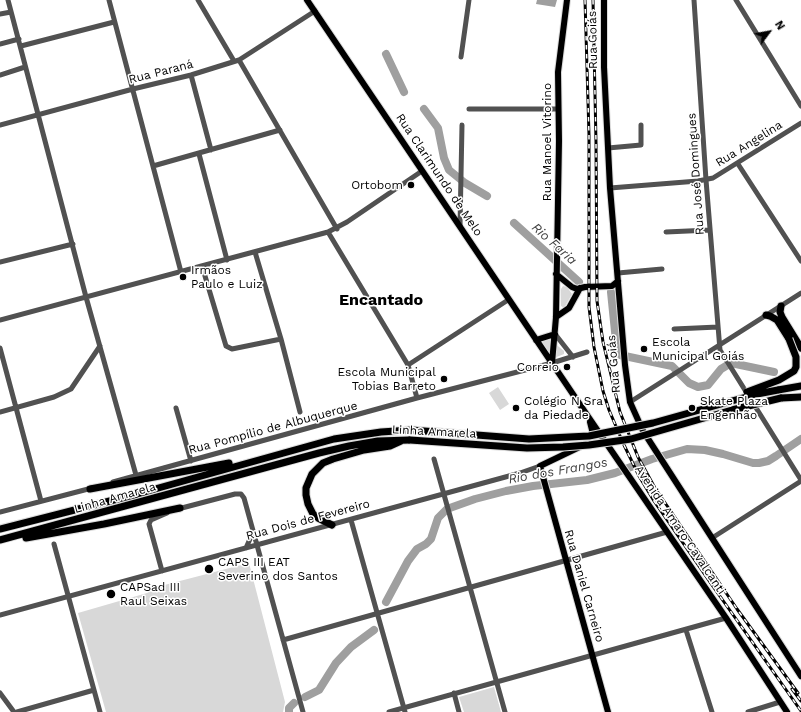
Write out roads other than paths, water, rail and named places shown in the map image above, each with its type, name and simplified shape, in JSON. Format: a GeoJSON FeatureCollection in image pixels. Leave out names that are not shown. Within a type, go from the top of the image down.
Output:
{"type":"FeatureCollection","features":[{"type":"Feature","properties":{"kind":"highway"},"geometry":{"type":"LineString","coordinates":[[781,306],[780,312],[782,317],[801,348]]}},
{"type":"Feature","properties":{"kind":"highway"},"geometry":{"type":"LineString","coordinates":[[731,401],[741,395],[779,380],[794,371],[796,367],[796,357],[788,339],[776,320],[766,315]]}},
{"type":"Feature","properties":{"kind":"highway","name":"Linha Amarela"},"geometry":{"type":"LineString","coordinates":[[0,529],[137,494],[255,460],[349,436],[411,430],[529,439],[576,437],[603,434],[633,428],[731,401],[801,386]]}},
{"type":"Feature","properties":{"kind":"highway","name":"Linha Amarela"},"geometry":{"type":"LineString","coordinates":[[0,541],[319,453],[363,443],[406,440],[528,448],[589,445],[631,439],[732,410],[781,398],[801,397]]}},
{"type":"Feature","properties":{"kind":"highway"},"geometry":{"type":"LineString","coordinates":[[332,525],[313,514],[308,504],[306,488],[312,474],[323,463],[333,459],[364,450],[390,446],[406,440]]}},
{"type":"Feature","properties":{"kind":"highway"},"geometry":{"type":"LineString","coordinates":[[90,489],[236,462],[255,460]]}},
{"type":"Feature","properties":{"kind":"highway"},"geometry":{"type":"LineString","coordinates":[[0,541],[71,531],[180,508]]}},
{"type":"Feature","properties":{"kind":"main road","name":"Rua Clarimundo de Melo"},"geometry":{"type":"LineString","coordinates":[[307,0],[460,226],[508,300],[552,363]]}},
{"type":"Feature","properties":{"kind":"main road","name":"Rua Manoel Vitorino"},"geometry":{"type":"LineString","coordinates":[[552,363],[556,318],[559,64],[567,0]]}},
{"type":"Feature","properties":{"kind":"main road","name":"Rua Goiás"},"geometry":{"type":"LineString","coordinates":[[604,0],[604,66],[610,188],[625,365],[630,402],[638,422],[801,676]]}},
{"type":"Feature","properties":{"kind":"main road"},"geometry":{"type":"LineString","coordinates":[[556,271],[572,287],[612,286],[619,290]]}},
{"type":"Feature","properties":{"kind":"main road"},"geometry":{"type":"LineString","coordinates":[[612,286],[618,281]]}},
{"type":"Feature","properties":{"kind":"main road"},"geometry":{"type":"LineString","coordinates":[[556,318],[569,308],[580,288]]}},
{"type":"Feature","properties":{"kind":"main road"},"geometry":{"type":"LineString","coordinates":[[536,340],[555,334]]}},
{"type":"Feature","properties":{"kind":"main road","name":"Avenida Amaro Cavalcanti"},"geometry":{"type":"LineString","coordinates":[[552,363],[726,618],[787,712]]}},
{"type":"Feature","properties":{"kind":"main road"},"geometry":{"type":"LineString","coordinates":[[587,415],[593,434],[590,442],[602,445],[625,470]]}},
{"type":"Feature","properties":{"kind":"main road","name":"Rua Dois de Fevereiro"},"geometry":{"type":"LineString","coordinates":[[540,466],[590,442]]}},
{"type":"Feature","properties":{"kind":"main road","name":"Rua Daniel Carneiro"},"geometry":{"type":"LineString","coordinates":[[540,466],[608,712]]}},
{"type":"Feature","properties":{"kind":"street"},"geometry":{"type":"LineString","coordinates":[[8,0],[86,297],[136,475]]}},
{"type":"Feature","properties":{"kind":"street"},"geometry":{"type":"LineString","coordinates":[[109,0],[181,272]]}},
{"type":"Feature","properties":{"kind":"street"},"geometry":{"type":"LineString","coordinates":[[198,0],[280,130],[337,229]]}},
{"type":"Feature","properties":{"kind":"street"},"geometry":{"type":"LineString","coordinates":[[462,57],[469,0]]}},
{"type":"Feature","properties":{"kind":"street","name":"Rua José Domingues"},"geometry":{"type":"LineString","coordinates":[[694,0],[719,346]]}},
{"type":"Feature","properties":{"kind":"street"},"geometry":{"type":"LineString","coordinates":[[736,0],[801,106]]}},
{"type":"Feature","properties":{"kind":"street","name":"Rua Paraná"},"geometry":{"type":"LineString","coordinates":[[0,125],[190,75],[237,61],[315,11]]}},
{"type":"Feature","properties":{"kind":"street"},"geometry":{"type":"LineString","coordinates":[[0,14],[11,12]]}},
{"type":"Feature","properties":{"kind":"street"},"geometry":{"type":"LineString","coordinates":[[21,46],[114,22]]}},
{"type":"Feature","properties":{"kind":"street"},"geometry":{"type":"LineString","coordinates":[[0,44],[19,39]]}},
{"type":"Feature","properties":{"kind":"street"},"geometry":{"type":"LineString","coordinates":[[0,75],[25,67]]}},
{"type":"Feature","properties":{"kind":"street"},"geometry":{"type":"LineString","coordinates":[[190,75],[211,150]]}},
{"type":"Feature","properties":{"kind":"street"},"geometry":{"type":"LineString","coordinates":[[469,109],[558,108]]}},
{"type":"Feature","properties":{"kind":"street","name":"Rua Angelina"},"geometry":{"type":"LineString","coordinates":[[610,188],[706,180],[717,176],[738,164],[801,123]]}},
{"type":"Feature","properties":{"kind":"street"},"geometry":{"type":"LineString","coordinates":[[460,226],[462,125]]}},
{"type":"Feature","properties":{"kind":"street"},"geometry":{"type":"LineString","coordinates":[[608,148],[641,145],[642,125]]}},
{"type":"Feature","properties":{"kind":"street"},"geometry":{"type":"LineString","coordinates":[[153,166],[280,130]]}},
{"type":"Feature","properties":{"kind":"street"},"geometry":{"type":"LineString","coordinates":[[199,154],[227,260]]}},
{"type":"Feature","properties":{"kind":"street"},"geometry":{"type":"LineString","coordinates":[[738,164],[801,261]]}},
{"type":"Feature","properties":{"kind":"street"},"geometry":{"type":"LineString","coordinates":[[0,320],[227,260],[337,229],[422,171]]}},
{"type":"Feature","properties":{"kind":"street"},"geometry":{"type":"LineString","coordinates":[[666,232],[710,230]]}},
{"type":"Feature","properties":{"kind":"street"},"geometry":{"type":"LineString","coordinates":[[328,232],[408,365],[417,398]]}},
{"type":"Feature","properties":{"kind":"street"},"geometry":{"type":"LineString","coordinates":[[0,262],[73,244]]}},
{"type":"Feature","properties":{"kind":"street"},"geometry":{"type":"LineString","coordinates":[[255,252],[281,339],[300,412]]}},
{"type":"Feature","properties":{"kind":"street"},"geometry":{"type":"LineString","coordinates":[[202,266],[224,344],[232,349],[281,339]]}},
{"type":"Feature","properties":{"kind":"street"},"geometry":{"type":"LineString","coordinates":[[618,273],[662,269]]}},
{"type":"Feature","properties":{"kind":"street"},"geometry":{"type":"LineString","coordinates":[[630,402],[801,293]]}},
{"type":"Feature","properties":{"kind":"street"},"geometry":{"type":"LineString","coordinates":[[408,365],[508,300]]}},
{"type":"Feature","properties":{"kind":"street"},"geometry":{"type":"LineString","coordinates":[[674,329],[718,327]]}},
{"type":"Feature","properties":{"kind":"street"},"geometry":{"type":"LineString","coordinates":[[555,334],[573,357]]}},
{"type":"Feature","properties":{"kind":"street"},"geometry":{"type":"LineString","coordinates":[[0,412],[54,397],[71,389],[100,346]]}},
{"type":"Feature","properties":{"kind":"street"},"geometry":{"type":"LineString","coordinates":[[712,538],[801,480],[725,360],[719,346]]}},
{"type":"Feature","properties":{"kind":"street"},"geometry":{"type":"LineString","coordinates":[[0,348],[41,501]]}},
{"type":"Feature","properties":{"kind":"street","name":"Rua Pompílio de Albuquerque"},"geometry":{"type":"LineString","coordinates":[[0,512],[90,489],[417,398],[552,363],[587,352]]}},
{"type":"Feature","properties":{"kind":"street"},"geometry":{"type":"LineString","coordinates":[[176,408],[191,461]]}},
{"type":"Feature","properties":{"kind":"street"},"geometry":{"type":"LineString","coordinates":[[434,459],[505,712]]}},
{"type":"Feature","properties":{"kind":"street","name":"Rua Dois de Fevereiro"},"geometry":{"type":"LineString","coordinates":[[0,615],[256,544],[332,525],[520,473],[540,466]]}},
{"type":"Feature","properties":{"kind":"street"},"geometry":{"type":"LineString","coordinates":[[162,571],[149,526],[149,522],[152,519],[180,508],[235,494],[241,494],[244,498],[303,712]]}},
{"type":"Feature","properties":{"kind":"street"},"geometry":{"type":"LineString","coordinates":[[350,520],[405,710]]}},
{"type":"Feature","properties":{"kind":"street"},"geometry":{"type":"LineString","coordinates":[[246,548],[253,532]]}},
{"type":"Feature","properties":{"kind":"street"},"geometry":{"type":"LineString","coordinates":[[283,640],[667,532]]}},
{"type":"Feature","properties":{"kind":"street"},"geometry":{"type":"LineString","coordinates":[[54,544],[100,712]]}},
{"type":"Feature","properties":{"kind":"street"},"geometry":{"type":"LineString","coordinates":[[389,712],[405,710],[497,681],[593,656],[726,618]]}},
{"type":"Feature","properties":{"kind":"street"},"geometry":{"type":"LineString","coordinates":[[686,630],[712,712]]}},
{"type":"Feature","properties":{"kind":"street"},"geometry":{"type":"LineString","coordinates":[[17,712],[94,690]]}},
{"type":"Feature","properties":{"kind":"street"},"geometry":{"type":"LineString","coordinates":[[0,693],[14,712]]}},
{"type":"Feature","properties":{"kind":"street"},"geometry":{"type":"LineString","coordinates":[[454,694],[459,712]]}},
{"type":"Feature","properties":{"kind":"street"},"geometry":{"type":"LineString","coordinates":[[748,712],[780,702]]}},
{"type":"Feature","properties":{"kind":"waterway","name":"Rio Faria"},"geometry":{"type":"LineString","coordinates":[[386,54],[404,92]]}},
{"type":"Feature","properties":{"kind":"waterway","name":"Rio Faria"},"geometry":{"type":"LineString","coordinates":[[424,109],[438,128],[444,158],[449,170],[465,183],[487,196]]}},
{"type":"Feature","properties":{"kind":"waterway","name":"Rio Faria"},"geometry":{"type":"LineString","coordinates":[[514,223],[579,282]]}},
{"type":"Feature","properties":{"kind":"waterway","name":"Rio Faria"},"geometry":{"type":"LineString","coordinates":[[611,292],[617,351],[620,355],[672,366],[689,383],[698,387],[708,385],[721,369],[731,363],[774,372]]}},
{"type":"Feature","properties":{"kind":"waterway","name":"Rio dos Frangos"},"geometry":{"type":"LineString","coordinates":[[386,602],[408,561],[417,549],[431,539],[438,518],[447,509],[475,499],[506,491],[533,486],[587,480],[615,473],[652,459],[687,449],[705,450],[753,463],[759,463],[768,461],[801,439]]}},
{"type":"Feature","properties":{"kind":"waterway","name":"Rio dos Frangos"},"geometry":{"type":"LineString","coordinates":[[305,697],[319,690],[336,663],[351,647],[374,630]]}},
{"type":"Feature","properties":{"kind":"waterway","name":"Rio dos Frangos"},"geometry":{"type":"LineString","coordinates":[[289,712],[289,708],[294,703]]}},
{"type":"Feature","properties":{"kind":"railway"},"geometry":{"type":"LineString","coordinates":[[585,0],[589,135],[589,307],[594,347],[603,391],[609,410],[624,445],[639,476],[654,501],[801,711]]}},
{"type":"Feature","properties":{"kind":"railway"},"geometry":{"type":"LineString","coordinates":[[593,0],[597,301],[603,342],[620,412],[638,457],[655,488],[737,609],[798,693]]}},
{"type":"Feature","properties":{"kind":"railway"},"geometry":{"type":"LineString","coordinates":[[792,689],[801,701]]}},
{"type":"Feature","properties":{"kind":"place","name":"Ortobom"},"geometry":{"type":"Point","coordinates":[411,185]}},
{"type":"Feature","properties":{"kind":"place","name":"Irmãos Paulo e Luiz"},"geometry":{"type":"Point","coordinates":[183,277]}},
{"type":"Feature","properties":{"kind":"place","name":"Escola Municipal Goiás"},"geometry":{"type":"Point","coordinates":[644,349]}},
{"type":"Feature","properties":{"kind":"place","name":"Correio"},"geometry":{"type":"Point","coordinates":[567,367]}},
{"type":"Feature","properties":{"kind":"place","name":"Escola Municipal Tobias Barreto"},"geometry":{"type":"Point","coordinates":[444,379]}},
{"type":"Feature","properties":{"kind":"place","name":"Colégio N Sra da Piedade"},"geometry":{"type":"Point","coordinates":[516,408]}},
{"type":"Feature","properties":{"kind":"place","name":"Skate Plaza Engenhão"},"geometry":{"type":"Point","coordinates":[692,408]}},
{"type":"Feature","properties":{"kind":"place","name":"CAPS III EAT Severino dos Santos"},"geometry":{"type":"Point","coordinates":[209,569]}},
{"type":"Feature","properties":{"kind":"place","name":"CAPSad III Raul Seixas"},"geometry":{"type":"Point","coordinates":[111,594]}},
{"type":"Feature","properties":{"kind":"district","name":"Encantado"},"geometry":{"type":"Point","coordinates":[381,300]}}]}
